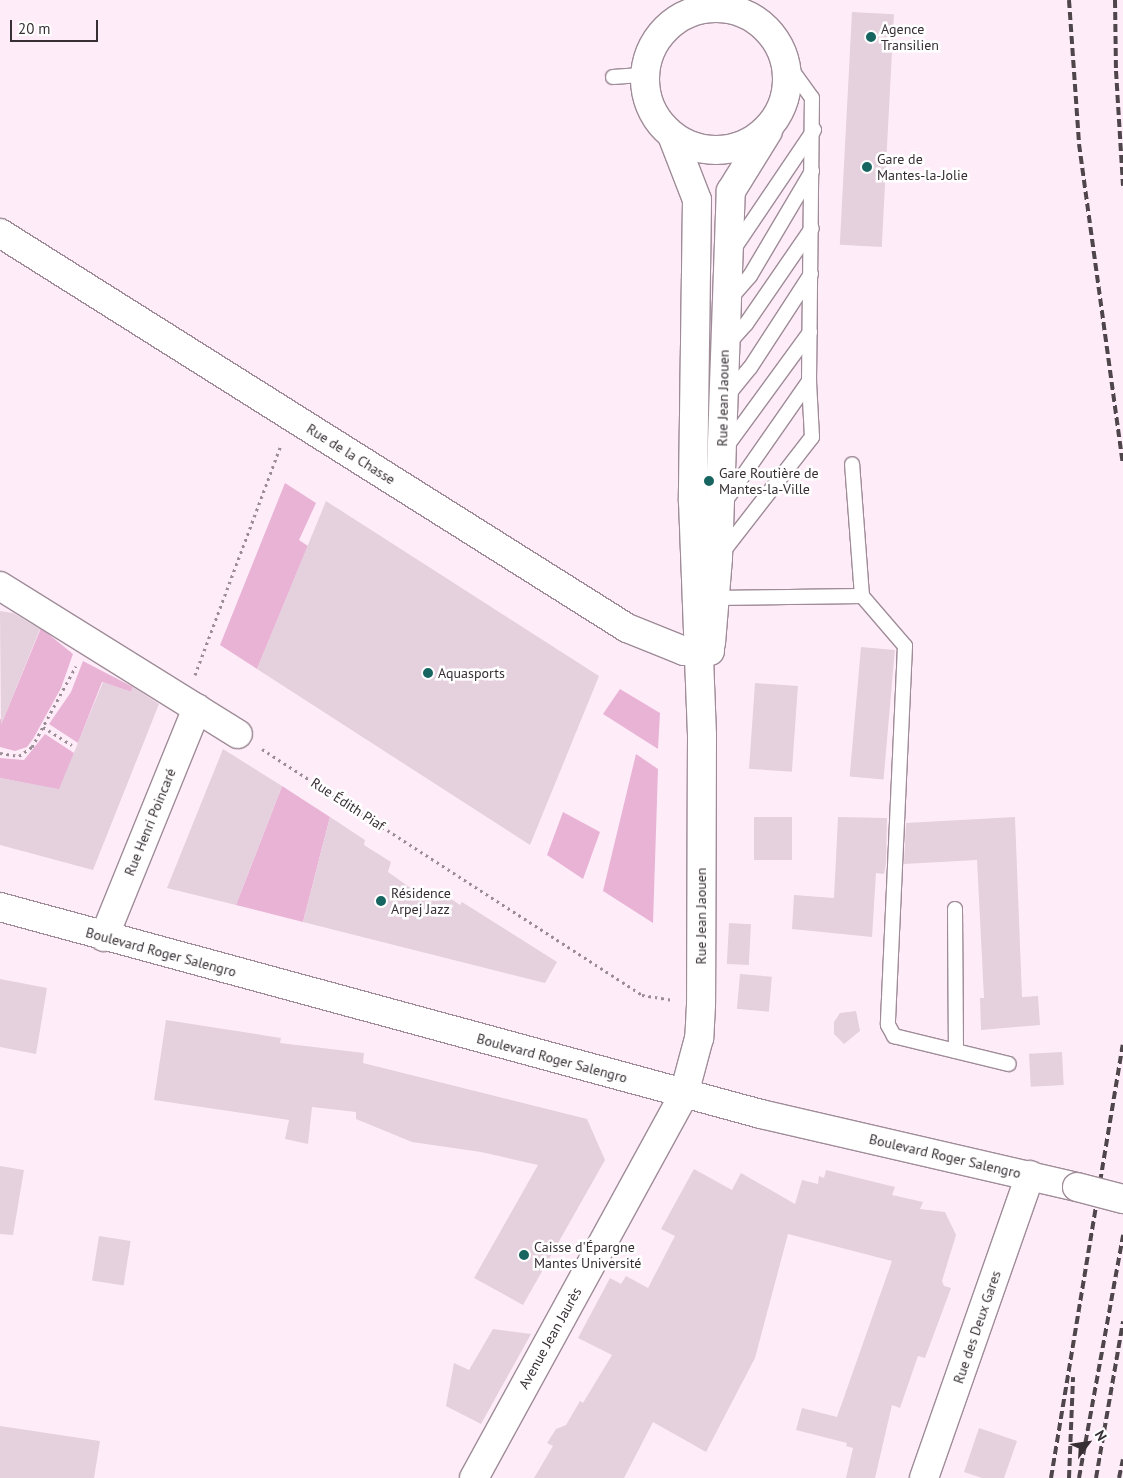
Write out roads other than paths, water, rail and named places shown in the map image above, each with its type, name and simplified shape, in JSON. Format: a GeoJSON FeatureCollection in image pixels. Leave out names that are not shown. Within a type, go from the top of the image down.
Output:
{"type":"FeatureCollection","features":[{"type":"Feature","properties":{"kind":"street"},"geometry":{"type":"LineString","coordinates":[[683,8],[721,8],[741,12],[755,11],[776,39],[786,62],[787,86],[783,109],[768,131],[727,150],[698,149],[673,138],[659,124],[646,99],[644,76],[649,52],[662,32],[683,8]]}},
{"type":"Feature","properties":{"kind":"street","name":"Rue Jean Jaouen"},"geometry":{"type":"LineString","coordinates":[[704,652],[715,598],[718,557],[726,259],[731,190],[768,131]]}},
{"type":"Feature","properties":{"kind":"street","name":"Rue Jean Jaouen"},"geometry":{"type":"LineString","coordinates":[[673,138],[697,200],[693,501],[704,652],[701,1005],[699,1038],[684,1094]]}},
{"type":"Feature","properties":{"kind":"street","name":"Rue de la Chasse"},"geometry":{"type":"LineString","coordinates":[[0,233],[627,628],[684,651],[704,652]]}},
{"type":"Feature","properties":{"kind":"street"},"geometry":{"type":"LineString","coordinates":[[0,586],[238,734]]}},
{"type":"Feature","properties":{"kind":"street","name":"Rue Henri Poincaré"},"geometry":{"type":"LineString","coordinates":[[104,937],[197,708]]}},
{"type":"Feature","properties":{"kind":"street","name":"Boulevard Roger Salengro"},"geometry":{"type":"LineString","coordinates":[[0,907],[30,917],[684,1094],[1030,1175],[1123,1199]]}},
{"type":"Feature","properties":{"kind":"street","name":"Boulevard Roger Salengro"},"geometry":{"type":"LineString","coordinates":[[0,914],[30,917]]}},
{"type":"Feature","properties":{"kind":"street","name":"Avenue Jean Jaurès"},"geometry":{"type":"LineString","coordinates":[[474,1478],[684,1094]]}},
{"type":"Feature","properties":{"kind":"street","name":"Rue des Deux Gares"},"geometry":{"type":"LineString","coordinates":[[924,1478],[1030,1175]]}},
{"type":"Feature","properties":{"kind":"lane"},"geometry":{"type":"LineString","coordinates":[[718,557],[812,437],[810,331],[814,130],[812,98],[786,62]]}},
{"type":"Feature","properties":{"kind":"lane"},"geometry":{"type":"LineString","coordinates":[[613,77],[644,76]]}},
{"type":"Feature","properties":{"kind":"lane"},"geometry":{"type":"LineString","coordinates":[[726,259],[814,130]]}},
{"type":"Feature","properties":{"kind":"lane"},"geometry":{"type":"LineString","coordinates":[[725,304],[750,276],[813,168]]}},
{"type":"Feature","properties":{"kind":"lane"},"geometry":{"type":"LineString","coordinates":[[724,348],[746,324],[812,228]]}},
{"type":"Feature","properties":{"kind":"lane"},"geometry":{"type":"LineString","coordinates":[[723,401],[755,360],[811,273]]}},
{"type":"Feature","properties":{"kind":"lane"},"geometry":{"type":"LineString","coordinates":[[722,453],[810,331]]}},
{"type":"Feature","properties":{"kind":"lane"},"geometry":{"type":"LineString","coordinates":[[720,508],[810,381]]}},
{"type":"Feature","properties":{"kind":"lane"},"geometry":{"type":"LineString","coordinates":[[852,464],[862,596],[905,646],[888,1025],[894,1036],[1009,1064]]}},
{"type":"Feature","properties":{"kind":"lane"},"geometry":{"type":"LineString","coordinates":[[715,598],[862,596]]}},
{"type":"Feature","properties":{"kind":"lane"},"geometry":{"type":"LineString","coordinates":[[955,909],[956,1051]]}},
{"type":"Feature","properties":{"kind":"railway"},"geometry":{"type":"LineString","coordinates":[[1069,0],[1079,144],[1123,464]]}},
{"type":"Feature","properties":{"kind":"railway"},"geometry":{"type":"LineString","coordinates":[[1115,0],[1116,71],[1123,186]]}},
{"type":"Feature","properties":{"kind":"railway"},"geometry":{"type":"LineString","coordinates":[[1051,1478],[1123,1045]]}},
{"type":"Feature","properties":{"kind":"railway"},"geometry":{"type":"LineString","coordinates":[[1079,1478],[1123,1235]]}},
{"type":"Feature","properties":{"kind":"railway"},"geometry":{"type":"LineString","coordinates":[[1096,1478],[1123,1321]]}},
{"type":"Feature","properties":{"kind":"railway"},"geometry":{"type":"LineString","coordinates":[[1069,1478],[1073,1377]]}},
{"type":"Feature","properties":{"kind":"railway"},"geometry":{"type":"LineString","coordinates":[[1119,1478],[1123,1459]]}},
{"type":"Feature","properties":{"kind":"place","name":"Agence Transilien"},"geometry":{"type":"Point","coordinates":[871,37]}},
{"type":"Feature","properties":{"kind":"place","name":"Gare de Mantes-la-Jolie"},"geometry":{"type":"Point","coordinates":[867,167]}},
{"type":"Feature","properties":{"kind":"place","name":"Gare Routière de Mantes-la-Ville"},"geometry":{"type":"Point","coordinates":[709,481]}},
{"type":"Feature","properties":{"kind":"place","name":"Aquasports"},"geometry":{"type":"Point","coordinates":[428,673]}},
{"type":"Feature","properties":{"kind":"place","name":"Résidence Arpej Jazz"},"geometry":{"type":"Point","coordinates":[381,901]}},
{"type":"Feature","properties":{"kind":"place","name":"Caisse d'Épargne Mantes Université"},"geometry":{"type":"Point","coordinates":[524,1255]}}]}
